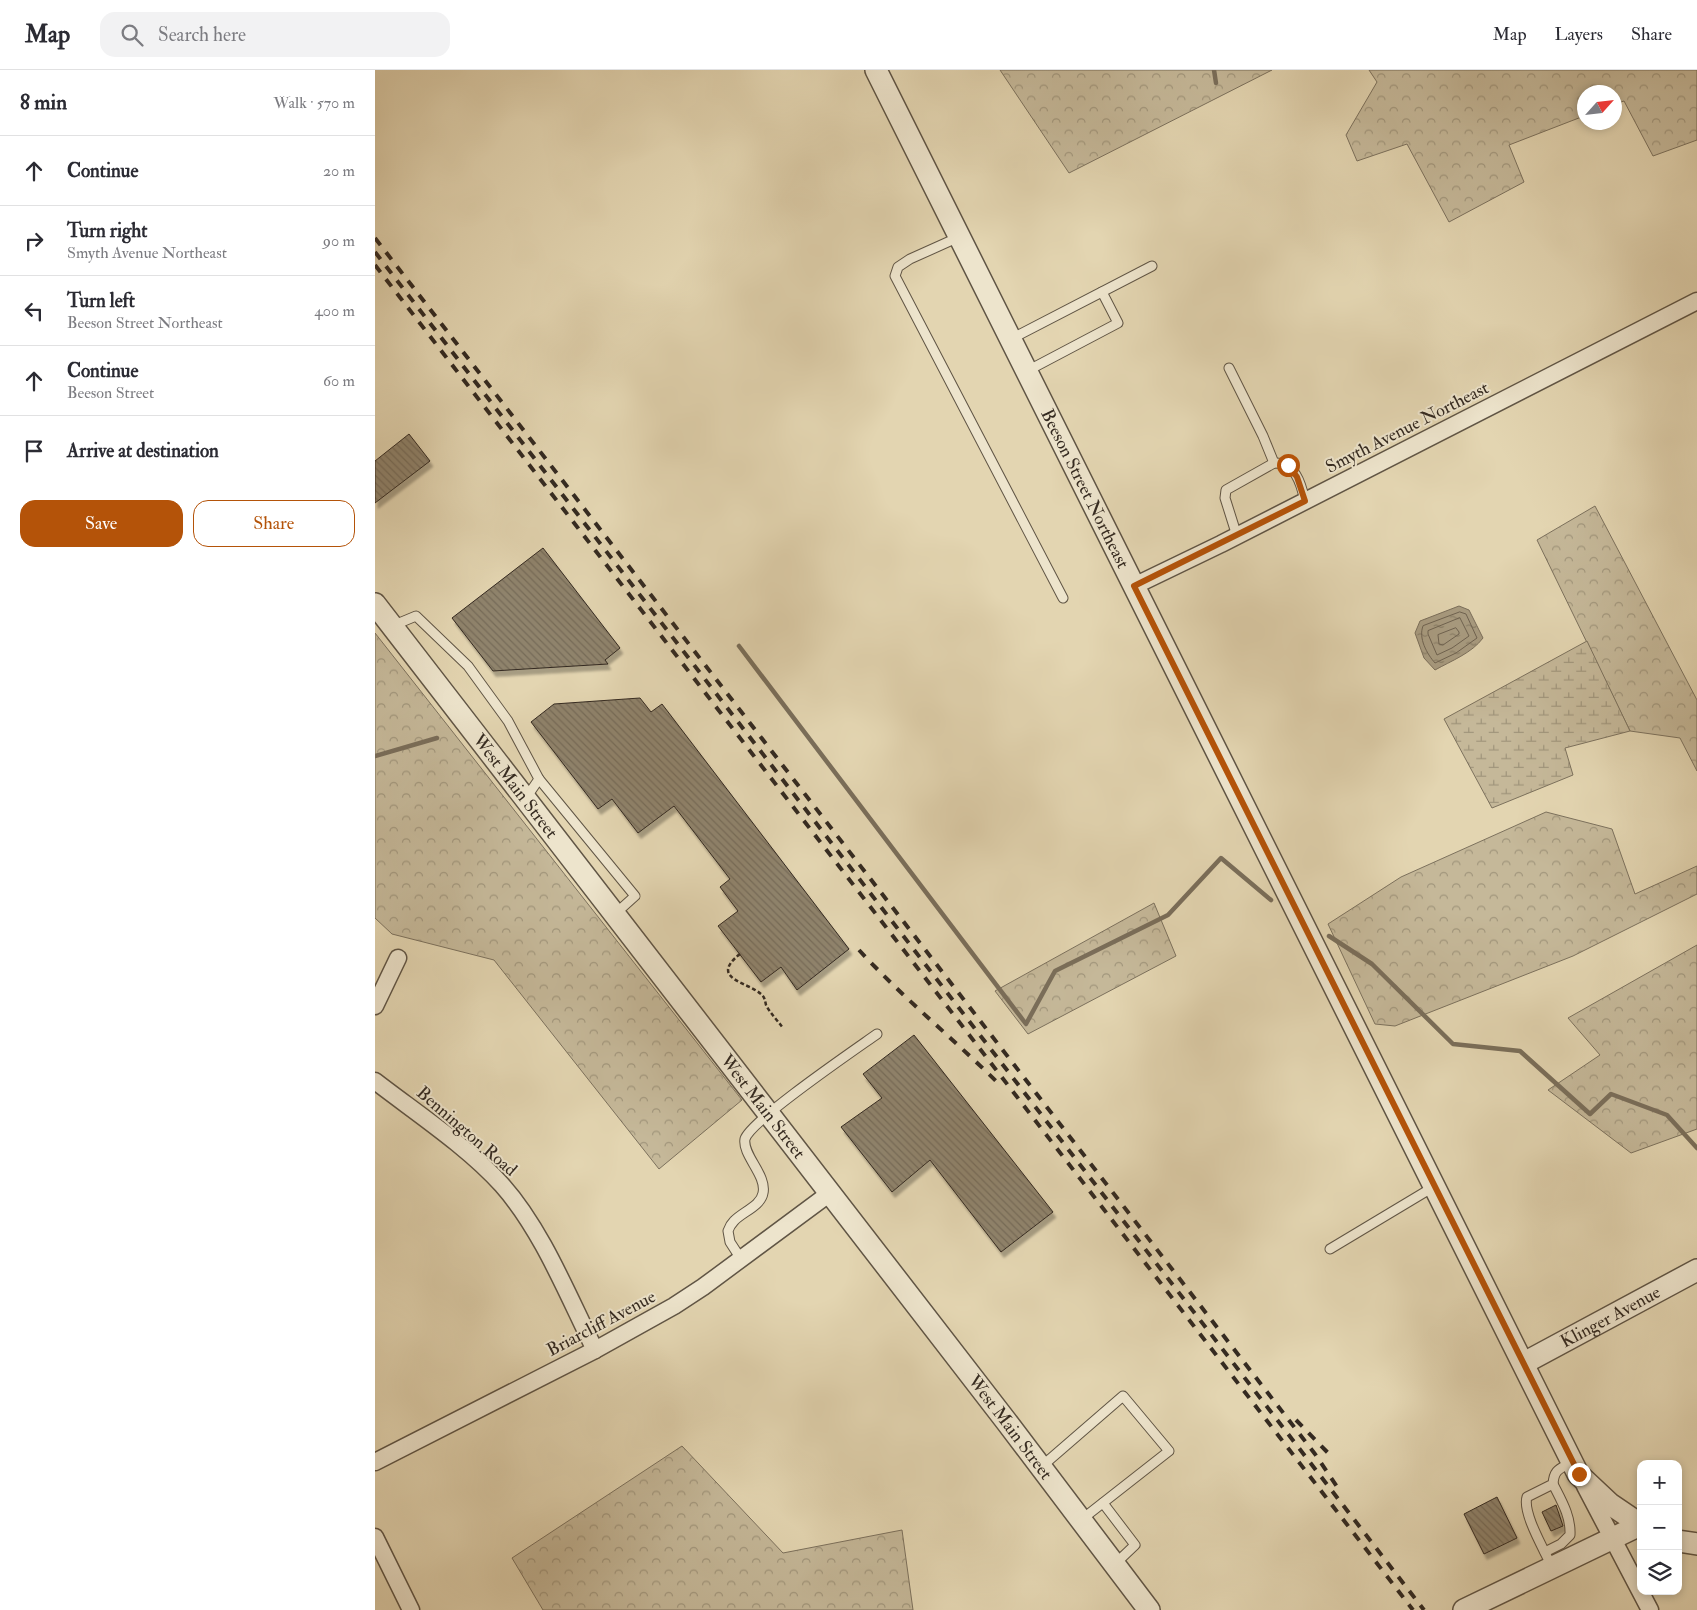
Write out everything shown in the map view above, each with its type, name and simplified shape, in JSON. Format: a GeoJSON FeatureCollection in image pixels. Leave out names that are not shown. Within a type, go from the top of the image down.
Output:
{"type":"FeatureCollection","features":[{"type":"Feature","properties":{"kind":"street","name":"Beeson Street Northeast"},"geometry":{"type":"LineString","coordinates":[[876,70],[1576,1468],[1610,1504],[1637,1523]]}},
{"type":"Feature","properties":{"kind":"street","name":"Smyth Avenue Northeast"},"geometry":{"type":"LineString","coordinates":[[1134,586],[1237,536],[1697,301]]}},
{"type":"Feature","properties":{"kind":"street","name":"West Main Street"},"geometry":{"type":"LineString","coordinates":[[375,604],[830,1192],[1149,1610]]}},
{"type":"Feature","properties":{"kind":"street"},"geometry":{"type":"LineString","coordinates":[[375,1006],[398,958]]}},
{"type":"Feature","properties":{"kind":"street","name":"Bennington Road"},"geometry":{"type":"LineString","coordinates":[[375,1080],[456,1144],[503,1186],[521,1210],[546,1251],[595,1350]]}},
{"type":"Feature","properties":{"kind":"street","name":"Briarcliff Avenue"},"geometry":{"type":"LineString","coordinates":[[375,1462],[595,1350],[674,1306],[741,1259],[830,1192]]}},
{"type":"Feature","properties":{"kind":"street","name":"Klinger Avenue"},"geometry":{"type":"LineString","coordinates":[[1524,1363],[1697,1270]]}},
{"type":"Feature","properties":{"kind":"street"},"geometry":{"type":"LineString","coordinates":[[1576,1468],[1650,1610]]}},
{"type":"Feature","properties":{"kind":"street"},"geometry":{"type":"LineString","coordinates":[[1464,1610],[1549,1559],[1613,1539],[1637,1527]]}},
{"type":"Feature","properties":{"kind":"street"},"geometry":{"type":"LineString","coordinates":[[375,1537],[411,1610]]}},
{"type":"Feature","properties":{"kind":"street"},"geometry":{"type":"LineString","coordinates":[[1682,1542],[1697,1544]]}},
{"type":"Feature","properties":{"kind":"lane"},"geometry":{"type":"LineString","coordinates":[[960,236],[910,259],[898,267],[895,276],[1063,598]]}},
{"type":"Feature","properties":{"kind":"lane"},"geometry":{"type":"LineString","coordinates":[[1011,339],[1152,266]]}},
{"type":"Feature","properties":{"kind":"lane"},"geometry":{"type":"LineString","coordinates":[[1027,371],[1117,324],[1102,292]]}},
{"type":"Feature","properties":{"kind":"lane"},"geometry":{"type":"LineString","coordinates":[[1229,368],[1263,436],[1274,463]]}},
{"type":"Feature","properties":{"kind":"lane"},"geometry":{"type":"LineString","coordinates":[[1237,536],[1225,498],[1226,490],[1230,486],[1274,463],[1288,465],[1297,477],[1305,501]]}},
{"type":"Feature","properties":{"kind":"lane"},"geometry":{"type":"LineString","coordinates":[[392,626],[416,616],[468,666],[508,721],[539,779],[635,896],[615,914]]}},
{"type":"Feature","properties":{"kind":"lane"},"geometry":{"type":"LineString","coordinates":[[526,798],[539,779]]}},
{"type":"Feature","properties":{"kind":"lane"},"geometry":{"type":"LineString","coordinates":[[741,1259],[730,1242],[727,1231],[733,1222],[759,1202],[764,1192],[761,1177],[746,1147],[745,1139],[753,1127],[769,1113],[877,1034]]}},
{"type":"Feature","properties":{"kind":"lane"},"geometry":{"type":"LineString","coordinates":[[1330,1249],[1435,1186]]}},
{"type":"Feature","properties":{"kind":"lane"},"geometry":{"type":"LineString","coordinates":[[1041,1467],[1123,1396],[1169,1451],[1081,1520]]}},
{"type":"Feature","properties":{"kind":"lane"},"geometry":{"type":"LineString","coordinates":[[1553,1484],[1527,1497],[1525,1502],[1528,1514],[1549,1559],[1570,1535],[1571,1526],[1565,1507],[1553,1484],[1553,1475],[1557,1470],[1576,1468]]}},
{"type":"Feature","properties":{"kind":"lane"},"geometry":{"type":"LineString","coordinates":[[1103,1503],[1135,1545],[1115,1564]]}},
{"type":"Feature","properties":{"kind":"path"},"geometry":{"type":"LineString","coordinates":[[740,954],[731,962],[730,976],[737,982],[762,995],[767,1006],[783,1028]]}},
{"type":"Feature","properties":{"kind":"green space"},"geometry":{"type":"Polygon","coordinates":[[[1000,70],[1272,70],[1069,173],[1000,70]]]}},
{"type":"Feature","properties":{"kind":"green space"},"geometry":{"type":"Polygon","coordinates":[[[1369,70],[1697,70],[1697,140],[1653,156],[1624,101],[1622,102],[1622,85],[1577,85],[1577,119],[1509,145],[1524,182],[1449,222],[1407,144],[1357,161],[1346,135],[1377,82],[1369,70]]]}},
{"type":"Feature","properties":{"kind":"green space"},"geometry":{"type":"Polygon","coordinates":[[[1595,506],[1697,700],[1697,771],[1680,738],[1630,731],[1537,540],[1595,506]]]}},
{"type":"Feature","properties":{"kind":"green space"},"geometry":{"type":"Polygon","coordinates":[[[375,633],[742,1100],[659,1169],[494,960],[392,934],[375,918],[375,633]]]}},
{"type":"Feature","properties":{"kind":"green space"},"geometry":{"type":"Polygon","coordinates":[[[1587,641],[1630,731],[1565,748],[1573,775],[1492,808],[1444,719],[1587,641]]]}},
{"type":"Feature","properties":{"kind":"green space"},"geometry":{"type":"Polygon","coordinates":[[[1546,812],[1612,829],[1635,894],[1697,866],[1697,894],[1573,956],[1395,1026],[1375,1024],[1328,924],[1401,877],[1546,812]]]}},
{"type":"Feature","properties":{"kind":"green space"},"geometry":{"type":"Polygon","coordinates":[[[1154,903],[1176,956],[1028,1034],[995,991],[1154,903]]]}},
{"type":"Feature","properties":{"kind":"green space"},"geometry":{"type":"Polygon","coordinates":[[[1697,945],[1697,1129],[1631,1153],[1548,1090],[1600,1055],[1568,1018],[1697,945]]]}},
{"type":"Feature","properties":{"kind":"green space"},"geometry":{"type":"Polygon","coordinates":[[[682,1446],[783,1553],[902,1530],[913,1610],[543,1610],[512,1558],[682,1446]]]}},
{"type":"Feature","properties":{"kind":"water"},"geometry":{"type":"Polygon","coordinates":[[[1459,606],[1469,610],[1483,638],[1467,652],[1435,670],[1424,658],[1415,633],[1420,621],[1459,606]]]}},
{"type":"Feature","properties":{"kind":"building"},"geometry":{"type":"Polygon","coordinates":[[[409,434],[430,461],[375,503],[375,461],[409,434]]]}},
{"type":"Feature","properties":{"kind":"building"},"geometry":{"type":"Polygon","coordinates":[[[543,548],[620,648],[605,660],[608,664],[493,671],[452,618],[543,548]]]}},
{"type":"Feature","properties":{"kind":"building"},"geometry":{"type":"Polygon","coordinates":[[[640,698],[651,712],[662,704],[849,949],[797,990],[781,967],[761,982],[718,926],[738,911],[720,887],[730,879],[674,806],[638,833],[612,799],[598,809],[531,722],[554,704],[640,698]]]}},
{"type":"Feature","properties":{"kind":"building"},"geometry":{"type":"Polygon","coordinates":[[[914,1035],[1053,1212],[1001,1252],[930,1160],[892,1192],[841,1127],[882,1098],[863,1074],[914,1035]]]}},
{"type":"Feature","properties":{"kind":"building"},"geometry":{"type":"Polygon","coordinates":[[[1497,1497],[1517,1538],[1484,1554],[1464,1514],[1497,1497]]]}},
{"type":"Feature","properties":{"kind":"building"},"geometry":{"type":"Polygon","coordinates":[[[1556,1505],[1563,1526],[1551,1531],[1542,1512],[1556,1505]]]}},
{"type":"Feature","properties":{"kind":"waterway"},"geometry":{"type":"LineString","coordinates":[[1214,70],[1216,83]]}},
{"type":"Feature","properties":{"kind":"waterway"},"geometry":{"type":"LineString","coordinates":[[739,646],[1026,1024],[1055,971],[1168,915],[1221,858],[1271,900]]}},
{"type":"Feature","properties":{"kind":"waterway"},"geometry":{"type":"LineString","coordinates":[[375,756],[437,738]]}},
{"type":"Feature","properties":{"kind":"waterway"},"geometry":{"type":"LineString","coordinates":[[1329,936],[1372,964],[1453,1044],[1520,1051],[1590,1114],[1611,1094],[1667,1115],[1697,1148]]}},
{"type":"Feature","properties":{"kind":"railway"},"geometry":{"type":"LineString","coordinates":[[375,238],[1315,1454],[1340,1491]]}},
{"type":"Feature","properties":{"kind":"railway"},"geometry":{"type":"LineString","coordinates":[[375,252],[1424,1610]]}},
{"type":"Feature","properties":{"kind":"railway"},"geometry":{"type":"LineString","coordinates":[[375,265],[1413,1610]]}},
{"type":"Feature","properties":{"kind":"railway"},"geometry":{"type":"LineString","coordinates":[[859,950],[893,985],[1001,1086]]}},
{"type":"Feature","properties":{"kind":"railway"},"geometry":{"type":"LineString","coordinates":[[1296,1420],[1331,1456]]}},
{"type":"Feature","properties":{"kind":"route"},"geometry":{"type":"LineString","coordinates":[[1288,465],[1297,477],[1305,501],[1134,586],[1579,1474]]}}]}
